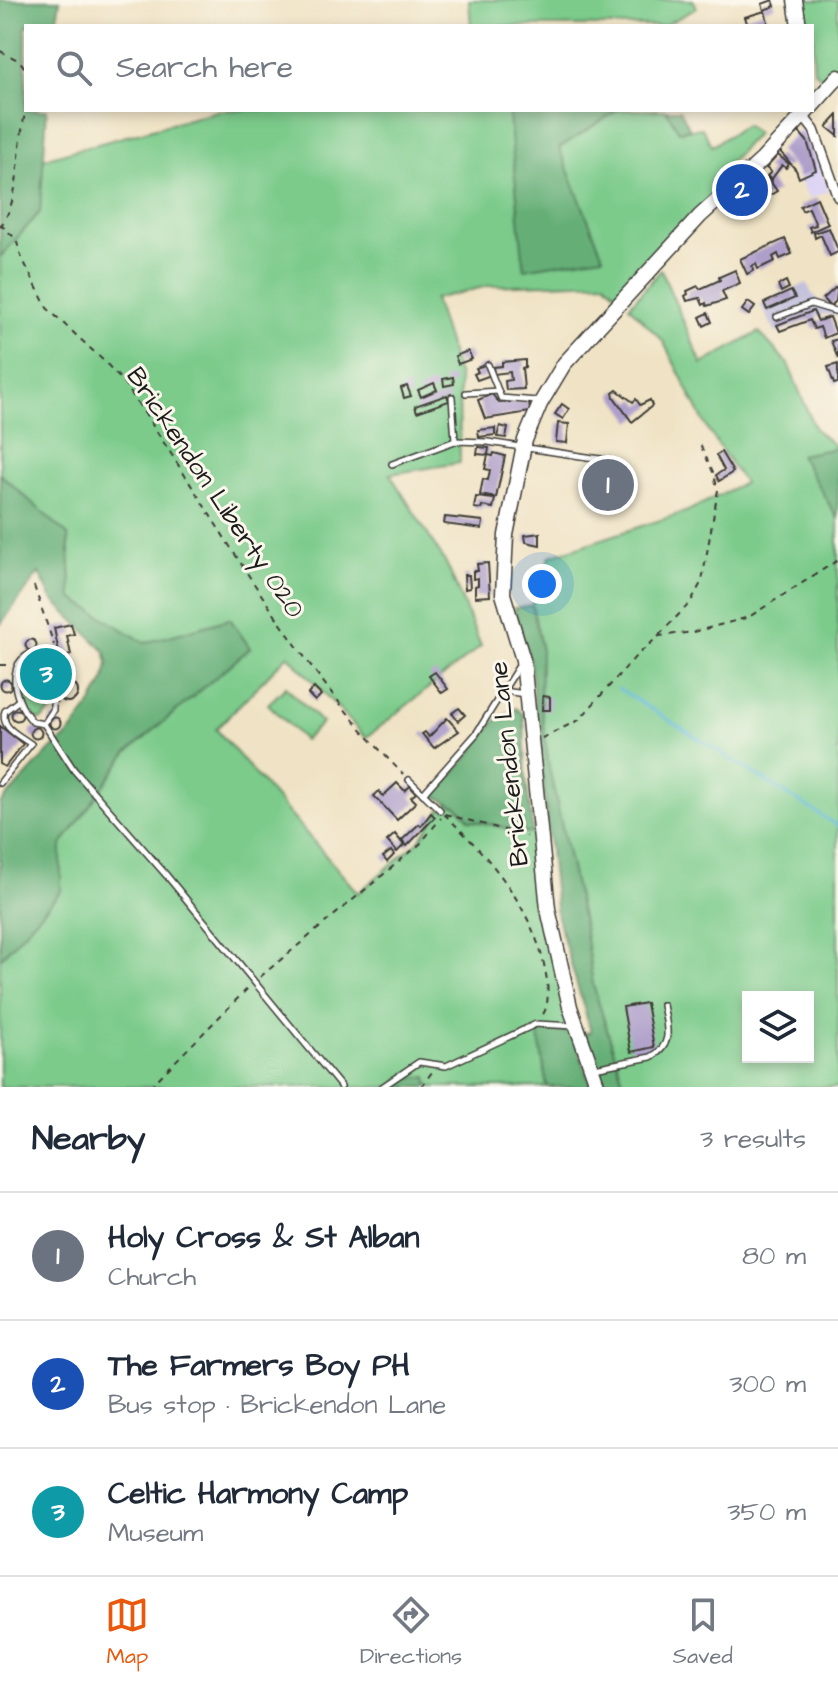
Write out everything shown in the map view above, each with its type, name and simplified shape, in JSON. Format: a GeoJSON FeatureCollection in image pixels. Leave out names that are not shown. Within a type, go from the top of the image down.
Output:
{"type":"FeatureCollection","features":[{"type":"Feature","properties":{"kind":"street"},"geometry":{"type":"LineString","coordinates":[[795,0],[799,24]]}},
{"type":"Feature","properties":{"kind":"street","name":"Brickendon Lane"},"geometry":{"type":"LineString","coordinates":[[814,101],[838,77]]}},
{"type":"Feature","properties":{"kind":"street","name":"Brickendon Lane"},"geometry":{"type":"LineString","coordinates":[[598,1087],[576,1026],[548,909],[523,660],[505,607],[506,535],[523,449],[540,404],[564,364],[631,288],[700,216],[762,160],[804,112]]}},
{"type":"Feature","properties":{"kind":"street"},"geometry":{"type":"LineString","coordinates":[[812,112],[814,130],[838,197]]}},
{"type":"Feature","properties":{"kind":"lane"},"geometry":{"type":"LineString","coordinates":[[777,317],[811,304],[838,312]]}},
{"type":"Feature","properties":{"kind":"lane"},"geometry":{"type":"LineString","coordinates":[[488,365],[501,398],[537,401],[540,404]]}},
{"type":"Feature","properties":{"kind":"lane"},"geometry":{"type":"LineString","coordinates":[[466,393],[498,391]]}},
{"type":"Feature","properties":{"kind":"lane"},"geometry":{"type":"LineString","coordinates":[[452,397],[455,441]]}},
{"type":"Feature","properties":{"kind":"lane"},"geometry":{"type":"LineString","coordinates":[[392,464],[455,441],[488,442],[607,460]]}},
{"type":"Feature","properties":{"kind":"lane"},"geometry":{"type":"LineString","coordinates":[[44,724],[53,710],[53,652],[32,652],[18,666],[14,683],[18,701],[33,722],[44,724],[74,770],[341,1087]]}},
{"type":"Feature","properties":{"kind":"lane"},"geometry":{"type":"LineString","coordinates":[[423,794],[461,753],[523,660]]}},
{"type":"Feature","properties":{"kind":"lane"},"geometry":{"type":"LineString","coordinates":[[504,691],[526,694]]}},
{"type":"Feature","properties":{"kind":"lane"},"geometry":{"type":"LineString","coordinates":[[0,783],[31,744],[6,726],[4,721],[5,711],[18,701]]}},
{"type":"Feature","properties":{"kind":"lane"},"geometry":{"type":"LineString","coordinates":[[409,780],[442,812]]}},
{"type":"Feature","properties":{"kind":"lane"},"geometry":{"type":"LineString","coordinates":[[591,1069],[659,1053],[669,1036],[663,1005]]}},
{"type":"Feature","properties":{"kind":"lane"},"geometry":{"type":"LineString","coordinates":[[382,1087],[419,1062],[446,1066],[536,1024],[576,1026]]}},
{"type":"Feature","properties":{"kind":"path"},"geometry":{"type":"LineString","coordinates":[[0,51],[20,61],[24,67]]}},
{"type":"Feature","properties":{"kind":"path"},"geometry":{"type":"LineString","coordinates":[[1,225],[12,207],[25,112]]}},
{"type":"Feature","properties":{"kind":"path","name":"Brickendon Liberty 020"},"geometry":{"type":"LineString","coordinates":[[1,225],[16,239],[21,256],[47,308],[124,383],[302,655],[380,751],[409,780]]}},
{"type":"Feature","properties":{"kind":"path"},"geometry":{"type":"LineString","coordinates":[[530,743],[579,720],[690,603],[702,581],[718,490],[699,442]]}},
{"type":"Feature","properties":{"kind":"path"},"geometry":{"type":"LineString","coordinates":[[659,636],[694,632],[749,617],[838,560]]}},
{"type":"Feature","properties":{"kind":"path"},"geometry":{"type":"LineString","coordinates":[[34,586],[54,643],[53,652]]}},
{"type":"Feature","properties":{"kind":"path"},"geometry":{"type":"LineString","coordinates":[[0,665],[18,666]]}},
{"type":"Feature","properties":{"kind":"path"},"geometry":{"type":"LineString","coordinates":[[150,1087],[254,982],[420,844],[442,812]]}},
{"type":"Feature","properties":{"kind":"path"},"geometry":{"type":"LineString","coordinates":[[442,812],[540,841]]}},
{"type":"Feature","properties":{"kind":"path"},"geometry":{"type":"LineString","coordinates":[[442,812],[470,839],[518,900],[537,942],[548,991],[545,1012],[536,1024]]}},
{"type":"Feature","properties":{"kind":"path"},"geometry":{"type":"LineString","coordinates":[[421,1087],[430,1073],[446,1066]]}},
{"type":"Feature","properties":{"kind":"shaded area"},"geometry":{"type":"Polygon","coordinates":[[[800,129],[810,140],[829,191],[809,199],[793,168],[778,150],[800,129]]]}},
{"type":"Feature","properties":{"kind":"shaded area"},"geometry":{"type":"Polygon","coordinates":[[[807,283],[825,307],[838,309],[838,316],[825,314],[776,333],[760,304],[807,283]]]}},
{"type":"Feature","properties":{"kind":"green space"},"geometry":{"type":"Polygon","coordinates":[[[0,0],[60,0],[56,24],[24,24],[24,112],[47,112],[40,212],[0,257],[0,0]]]}},
{"type":"Feature","properties":{"kind":"green space"},"geometry":{"type":"Polygon","coordinates":[[[469,0],[693,0],[697,8],[667,24],[471,24],[469,0]]]}},
{"type":"Feature","properties":{"kind":"green space"},"geometry":{"type":"Polygon","coordinates":[[[803,0],[838,0],[838,72],[832,79],[823,78],[814,71],[814,24],[807,24],[803,0]]]}},
{"type":"Feature","properties":{"kind":"green space"},"geometry":{"type":"Polygon","coordinates":[[[214,112],[516,112],[509,117],[559,148],[615,112],[667,112],[679,131],[702,128],[712,146],[745,125],[757,133],[724,168],[732,182],[619,296],[605,282],[488,286],[434,299],[459,377],[460,463],[390,474],[447,565],[481,646],[366,738],[288,655],[216,729],[358,893],[419,841],[440,810],[449,803],[457,806],[470,820],[533,834],[573,1032],[538,1031],[547,1087],[429,1087],[426,1077],[401,1078],[394,1087],[0,1087],[0,959],[61,891],[61,846],[127,753],[250,648],[230,619],[145,643],[72,598],[68,535],[0,474],[0,257],[40,212],[43,159],[214,112]]]}},
{"type":"Feature","properties":{"kind":"green space"},"geometry":{"type":"Polygon","coordinates":[[[516,112],[615,112],[559,148],[603,256],[524,269],[509,116],[516,112]]]}},
{"type":"Feature","properties":{"kind":"green space"},"geometry":{"type":"Polygon","coordinates":[[[667,112],[681,112],[690,129],[679,131],[667,112]]]}},
{"type":"Feature","properties":{"kind":"green space"},"geometry":{"type":"Polygon","coordinates":[[[661,270],[702,364],[759,332],[788,364],[815,429],[837,448],[800,455],[838,519],[838,1087],[625,1087],[593,985],[584,927],[549,768],[540,700],[541,647],[532,605],[550,556],[688,511],[744,483],[708,430],[663,341],[629,306],[661,270]]]}},
{"type":"Feature","properties":{"kind":"green space"},"geometry":{"type":"Polygon","coordinates":[[[838,448],[838,519],[800,455],[838,448]]]}},
{"type":"Feature","properties":{"kind":"green space"},"geometry":{"type":"Polygon","coordinates":[[[0,474],[68,535],[72,598],[145,643],[230,619],[250,648],[127,753],[61,846],[61,891],[0,959],[0,804],[49,751],[67,737],[91,705],[105,679],[108,663],[105,651],[52,599],[39,573],[0,625],[0,474]]]}},
{"type":"Feature","properties":{"kind":"green space"},"geometry":{"type":"Polygon","coordinates":[[[532,605],[541,647],[540,700],[549,768],[584,927],[593,985],[625,1087],[606,1087],[585,1033],[591,1032],[557,917],[530,660],[514,608],[532,605]]]}},
{"type":"Feature","properties":{"kind":"green space"},"geometry":{"type":"Polygon","coordinates":[[[36,653],[48,654],[50,661],[50,712],[41,720],[23,705],[17,680],[21,664],[36,653]]]}},
{"type":"Feature","properties":{"kind":"green space"},"geometry":{"type":"Polygon","coordinates":[[[286,687],[322,723],[304,740],[268,704],[286,687]]]}},
{"type":"Feature","properties":{"kind":"green space"},"geometry":{"type":"Polygon","coordinates":[[[516,708],[524,715],[526,780],[533,834],[470,820],[457,806],[434,796],[495,721],[516,708]]]}},
{"type":"Feature","properties":{"kind":"green space"},"geometry":{"type":"Polygon","coordinates":[[[538,1031],[573,1032],[591,1087],[547,1087],[538,1031]]]}},
{"type":"Feature","properties":{"kind":"green space"},"geometry":{"type":"Polygon","coordinates":[[[427,1077],[429,1087],[394,1087],[401,1078],[427,1077]]]}},
{"type":"Feature","properties":{"kind":"building"},"geometry":{"type":"Polygon","coordinates":[[[773,0],[775,6],[764,10],[762,4],[773,0]]]}},
{"type":"Feature","properties":{"kind":"building"},"geometry":{"type":"Polygon","coordinates":[[[765,11],[768,24],[747,24],[745,17],[765,11]]]}},
{"type":"Feature","properties":{"kind":"building"},"geometry":{"type":"Polygon","coordinates":[[[838,115],[838,136],[827,127],[838,115]]]}},
{"type":"Feature","properties":{"kind":"building"},"geometry":{"type":"Polygon","coordinates":[[[799,132],[807,141],[816,170],[799,178],[779,150],[799,132]]]}},
{"type":"Feature","properties":{"kind":"building"},"geometry":{"type":"Polygon","coordinates":[[[778,155],[789,164],[786,168],[782,165],[771,180],[767,176],[771,172],[766,168],[778,155]]]}},
{"type":"Feature","properties":{"kind":"building"},"geometry":{"type":"Polygon","coordinates":[[[768,178],[777,191],[759,202],[761,204],[754,209],[745,197],[768,178]]]}},
{"type":"Feature","properties":{"kind":"building"},"geometry":{"type":"Polygon","coordinates":[[[817,198],[828,224],[811,232],[809,227],[816,225],[809,208],[802,211],[800,206],[817,198]]]}},
{"type":"Feature","properties":{"kind":"building"},"geometry":{"type":"Polygon","coordinates":[[[829,228],[838,250],[830,256],[821,235],[815,238],[814,233],[829,228]]]}},
{"type":"Feature","properties":{"kind":"building"},"geometry":{"type":"Polygon","coordinates":[[[785,239],[792,254],[780,259],[778,254],[773,257],[775,261],[758,269],[756,264],[752,266],[754,270],[747,274],[740,259],[785,239]]]}},
{"type":"Feature","properties":{"kind":"building"},"geometry":{"type":"Polygon","coordinates":[[[735,270],[740,283],[722,291],[726,300],[707,306],[700,298],[687,301],[687,291],[698,286],[700,289],[735,270]]]}},
{"type":"Feature","properties":{"kind":"building"},"geometry":{"type":"Polygon","coordinates":[[[786,281],[789,288],[781,292],[778,285],[786,281]]]}},
{"type":"Feature","properties":{"kind":"building"},"geometry":{"type":"Polygon","coordinates":[[[838,285],[836,301],[830,307],[823,299],[838,285]]]}},
{"type":"Feature","properties":{"kind":"building"},"geometry":{"type":"Polygon","coordinates":[[[791,291],[795,298],[767,310],[764,303],[791,291]]]}},
{"type":"Feature","properties":{"kind":"building"},"geometry":{"type":"Polygon","coordinates":[[[748,302],[755,307],[749,315],[742,310],[748,302]]]}},
{"type":"Feature","properties":{"kind":"building"},"geometry":{"type":"Polygon","coordinates":[[[813,311],[818,321],[830,317],[836,333],[824,338],[820,327],[814,329],[810,320],[780,331],[777,325],[813,311]]]}},
{"type":"Feature","properties":{"kind":"building"},"geometry":{"type":"Polygon","coordinates":[[[708,313],[712,322],[704,326],[700,317],[708,313]]]}},
{"type":"Feature","properties":{"kind":"building"},"geometry":{"type":"Polygon","coordinates":[[[838,339],[838,359],[831,341],[838,339]]]}},
{"type":"Feature","properties":{"kind":"building"},"geometry":{"type":"Polygon","coordinates":[[[468,351],[472,359],[458,364],[455,356],[468,351]]]}},
{"type":"Feature","properties":{"kind":"building"},"geometry":{"type":"Polygon","coordinates":[[[525,360],[525,367],[522,368],[524,389],[506,390],[505,381],[511,380],[510,372],[494,374],[493,367],[502,366],[502,362],[525,360]]]}},
{"type":"Feature","properties":{"kind":"building"},"geometry":{"type":"Polygon","coordinates":[[[487,364],[491,375],[477,380],[474,374],[478,372],[476,368],[487,364]]]}},
{"type":"Feature","properties":{"kind":"building"},"geometry":{"type":"Polygon","coordinates":[[[838,364],[838,383],[834,384],[828,367],[838,364]]]}},
{"type":"Feature","properties":{"kind":"building"},"geometry":{"type":"Polygon","coordinates":[[[453,377],[454,384],[444,386],[443,379],[453,377]]]}},
{"type":"Feature","properties":{"kind":"building"},"geometry":{"type":"Polygon","coordinates":[[[434,383],[437,390],[421,397],[418,390],[434,383]]]}},
{"type":"Feature","properties":{"kind":"building"},"geometry":{"type":"Polygon","coordinates":[[[407,386],[411,396],[404,398],[401,388],[407,386]]]}},
{"type":"Feature","properties":{"kind":"building"},"geometry":{"type":"Polygon","coordinates":[[[617,390],[633,402],[636,399],[640,405],[650,400],[652,406],[632,422],[614,397],[613,393],[617,390]]]}},
{"type":"Feature","properties":{"kind":"building"},"geometry":{"type":"Polygon","coordinates":[[[492,394],[499,403],[529,401],[530,412],[485,419],[478,400],[492,394]]]}},
{"type":"Feature","properties":{"kind":"building"},"geometry":{"type":"Polygon","coordinates":[[[447,395],[449,401],[417,412],[415,406],[447,395]]]}},
{"type":"Feature","properties":{"kind":"building"},"geometry":{"type":"Polygon","coordinates":[[[562,404],[569,409],[563,419],[555,414],[562,404]]]}},
{"type":"Feature","properties":{"kind":"building"},"geometry":{"type":"Polygon","coordinates":[[[558,423],[569,424],[567,443],[556,442],[558,423]]]}},
{"type":"Feature","properties":{"kind":"building"},"geometry":{"type":"Polygon","coordinates":[[[500,426],[508,428],[506,438],[497,437],[500,426]]]}},
{"type":"Feature","properties":{"kind":"building"},"geometry":{"type":"Polygon","coordinates":[[[495,428],[495,435],[479,437],[478,430],[495,428]]]}},
{"type":"Feature","properties":{"kind":"building"},"geometry":{"type":"Polygon","coordinates":[[[478,447],[489,448],[488,455],[477,454],[478,447]]]}},
{"type":"Feature","properties":{"kind":"building"},"geometry":{"type":"Polygon","coordinates":[[[721,452],[733,472],[719,481],[716,475],[724,470],[716,455],[721,452]]]}},
{"type":"Feature","properties":{"kind":"building"},"geometry":{"type":"Polygon","coordinates":[[[494,453],[505,456],[496,498],[480,495],[483,479],[488,480],[490,470],[485,469],[488,455],[493,456],[494,453]]]}},
{"type":"Feature","properties":{"kind":"building"},"geometry":{"type":"Polygon","coordinates":[[[608,465],[612,465],[610,474],[616,475],[610,496],[601,494],[608,465]]]}},
{"type":"Feature","properties":{"kind":"building"},"geometry":{"type":"Polygon","coordinates":[[[476,497],[495,499],[493,508],[474,508],[476,497]]]}},
{"type":"Feature","properties":{"kind":"building"},"geometry":{"type":"Polygon","coordinates":[[[445,517],[483,521],[482,529],[444,524],[445,517]]]}},
{"type":"Feature","properties":{"kind":"building"},"geometry":{"type":"Polygon","coordinates":[[[540,533],[540,545],[526,542],[525,535],[540,533]]]}},
{"type":"Feature","properties":{"kind":"building"},"geometry":{"type":"Polygon","coordinates":[[[488,563],[490,596],[475,597],[478,578],[473,579],[473,571],[478,571],[477,564],[488,563]]]}},
{"type":"Feature","properties":{"kind":"building"},"geometry":{"type":"Polygon","coordinates":[[[464,575],[469,575],[470,588],[465,589],[464,575]]]}},
{"type":"Feature","properties":{"kind":"building"},"geometry":{"type":"Polygon","coordinates":[[[71,624],[74,634],[67,636],[71,655],[60,658],[54,628],[71,624]]]}},
{"type":"Feature","properties":{"kind":"building"},"geometry":{"type":"Polygon","coordinates":[[[31,640],[36,645],[31,650],[26,645],[31,640]]]}},
{"type":"Feature","properties":{"kind":"building"},"geometry":{"type":"Polygon","coordinates":[[[63,661],[68,666],[63,671],[58,666],[63,661]]]}},
{"type":"Feature","properties":{"kind":"building"},"geometry":{"type":"Polygon","coordinates":[[[435,672],[448,689],[442,693],[429,676],[435,672]]]}},
{"type":"Feature","properties":{"kind":"building"},"geometry":{"type":"Polygon","coordinates":[[[6,680],[11,685],[6,690],[1,685],[6,680]]]}},
{"type":"Feature","properties":{"kind":"building"},"geometry":{"type":"Polygon","coordinates":[[[68,682],[75,685],[78,692],[75,699],[68,702],[61,699],[58,692],[61,685],[68,682]]]}},
{"type":"Feature","properties":{"kind":"building"},"geometry":{"type":"Polygon","coordinates":[[[314,688],[321,695],[315,701],[308,694],[314,688]]]}},
{"type":"Feature","properties":{"kind":"building"},"geometry":{"type":"Polygon","coordinates":[[[543,696],[550,697],[550,710],[542,710],[543,696]]]}},
{"type":"Feature","properties":{"kind":"building"},"geometry":{"type":"Polygon","coordinates":[[[459,708],[465,715],[458,721],[452,713],[459,708]]]}},
{"type":"Feature","properties":{"kind":"building"},"geometry":{"type":"Polygon","coordinates":[[[17,710],[22,715],[17,720],[12,715],[17,710]]]}},
{"type":"Feature","properties":{"kind":"building"},"geometry":{"type":"Polygon","coordinates":[[[55,718],[60,723],[55,728],[50,723],[55,718]]]}},
{"type":"Feature","properties":{"kind":"building"},"geometry":{"type":"Polygon","coordinates":[[[447,718],[459,731],[434,748],[422,734],[425,732],[429,737],[447,718]]]}},
{"type":"Feature","properties":{"kind":"building"},"geometry":{"type":"Polygon","coordinates":[[[0,726],[23,744],[5,767],[0,764],[0,726]]]}},
{"type":"Feature","properties":{"kind":"building"},"geometry":{"type":"Polygon","coordinates":[[[36,728],[41,733],[36,738],[31,733],[36,728]]]}},
{"type":"Feature","properties":{"kind":"building"},"geometry":{"type":"Polygon","coordinates":[[[397,783],[405,791],[410,786],[416,793],[411,797],[416,802],[397,820],[374,796],[379,791],[383,796],[397,783]]]}},
{"type":"Feature","properties":{"kind":"building"},"geometry":{"type":"Polygon","coordinates":[[[431,813],[435,817],[407,846],[402,840],[419,824],[421,826],[431,813]]]}},
{"type":"Feature","properties":{"kind":"building"},"geometry":{"type":"Polygon","coordinates":[[[395,834],[404,845],[397,852],[387,841],[395,834]]]}},
{"type":"Feature","properties":{"kind":"building"},"geometry":{"type":"Polygon","coordinates":[[[391,851],[394,855],[387,862],[383,857],[391,851]]]}},
{"type":"Feature","properties":{"kind":"building"},"geometry":{"type":"Polygon","coordinates":[[[646,1003],[654,1047],[631,1052],[623,1007],[646,1003]]]}},
{"type":"Feature","properties":{"kind":"waterway"},"geometry":{"type":"LineString","coordinates":[[619,689],[838,826]]}},
{"type":"Feature","properties":{"kind":"place","name":"The Farmers Boy PH"},"geometry":{"type":"Point","coordinates":[742,190]}},
{"type":"Feature","properties":{"kind":"place","name":"Holy Cross & St Alban"},"geometry":{"type":"Point","coordinates":[608,485]}},
{"type":"Feature","properties":{"kind":"place","name":"Celtic Harmony Camp"},"geometry":{"type":"Point","coordinates":[46,674]}}]}
